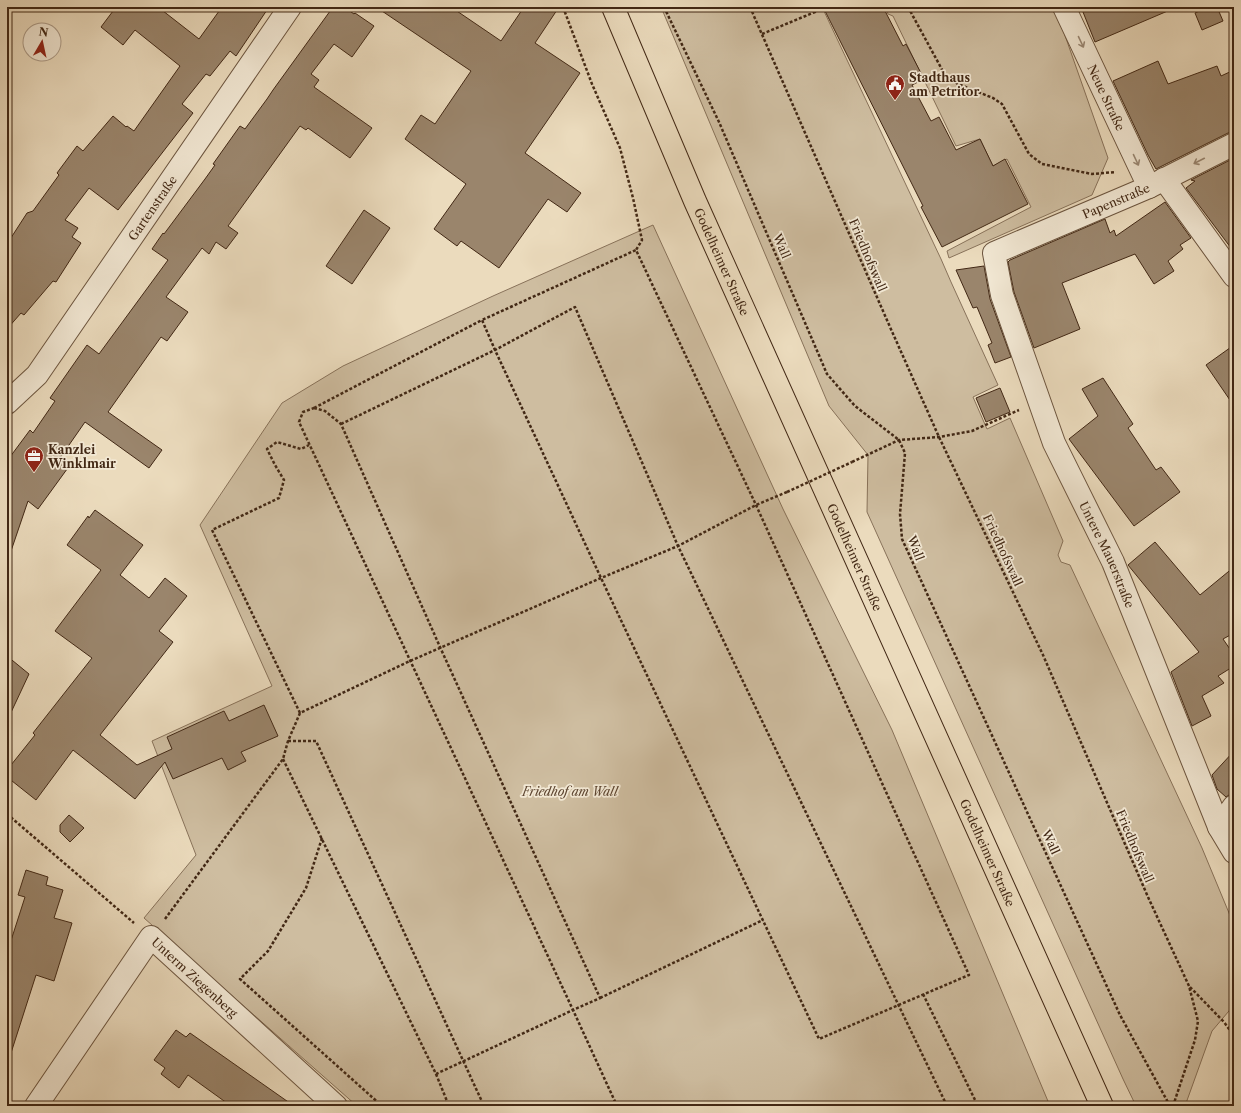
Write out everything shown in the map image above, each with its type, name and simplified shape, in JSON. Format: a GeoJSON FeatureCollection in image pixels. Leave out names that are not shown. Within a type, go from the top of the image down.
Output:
{"type":"FeatureCollection","features":[{"type":"Feature","properties":{"kind":"main road","name":"Godelheimer Straße"},"geometry":{"type":"LineString","coordinates":[[613,7],[698,208],[1102,1106]]}},
{"type":"Feature","properties":{"kind":"street","name":"Gartenstraße"},"geometry":{"type":"LineString","coordinates":[[7,403],[36,375],[290,7]]}},
{"type":"Feature","properties":{"kind":"street","name":"Neue Straße"},"geometry":{"type":"LineString","coordinates":[[1064,7],[1151,179],[1234,276]]}},
{"type":"Feature","properties":{"kind":"street","name":"Papenstraße"},"geometry":{"type":"LineString","coordinates":[[994,253],[1151,179],[1234,144]]}},
{"type":"Feature","properties":{"kind":"street","name":"Untere Mauerstraße"},"geometry":{"type":"LineString","coordinates":[[994,253],[1002,295],[1054,444],[1113,562],[1219,826],[1234,852]]}},
{"type":"Feature","properties":{"kind":"street"},"geometry":{"type":"LineString","coordinates":[[1219,826],[1234,806]]}},
{"type":"Feature","properties":{"kind":"street","name":"Unterm Ziegenberg"},"geometry":{"type":"LineString","coordinates":[[36,1106],[151,937],[336,1106]]}},
{"type":"Feature","properties":{"kind":"path"},"geometry":{"type":"LineString","coordinates":[[563,7],[592,84],[620,148],[642,240],[636,250],[482,320],[314,408],[303,412],[299,422],[617,1106]]}},
{"type":"Feature","properties":{"kind":"path","name":"Wall"},"geometry":{"type":"LineString","coordinates":[[664,7],[719,122],[827,374],[855,406],[899,440],[905,453],[900,514],[902,539],[1120,1015],[1170,1106]]}},
{"type":"Feature","properties":{"kind":"path","name":"Friedhofswall"},"geometry":{"type":"LineString","coordinates":[[750,7],[939,437],[1042,655],[1148,897],[1189,986],[1198,1021],[1195,1040],[1173,1106]]}},
{"type":"Feature","properties":{"kind":"path"},"geometry":{"type":"LineString","coordinates":[[762,34],[815,12],[812,7]]}},
{"type":"Feature","properties":{"kind":"path"},"geometry":{"type":"LineString","coordinates":[[908,7],[945,75],[958,84],[993,98],[1002,104],[1029,154],[1042,164],[1092,174],[1151,179]]}},
{"type":"Feature","properties":{"kind":"path"},"geometry":{"type":"LineString","coordinates":[[482,320],[601,578],[819,1039],[969,975],[756,505],[636,250]]}},
{"type":"Feature","properties":{"kind":"path"},"geometry":{"type":"LineString","coordinates":[[341,424],[495,350],[575,307],[678,546],[947,1106]]}},
{"type":"Feature","properties":{"kind":"path"},"geometry":{"type":"LineString","coordinates":[[7,814],[151,937],[283,759],[288,741],[300,713],[440,647],[678,546],[756,505],[768,501],[899,440],[939,437],[972,431],[1040,402]]}},
{"type":"Feature","properties":{"kind":"path"},"geometry":{"type":"LineString","coordinates":[[314,408],[325,411],[341,424],[440,647],[600,998]]}},
{"type":"Feature","properties":{"kind":"path"},"geometry":{"type":"LineString","coordinates":[[300,713],[212,530],[279,498],[284,480],[267,449],[277,442],[301,449],[309,444]]}},
{"type":"Feature","properties":{"kind":"path"},"geometry":{"type":"LineString","coordinates":[[288,741],[316,741],[484,1106]]}},
{"type":"Feature","properties":{"kind":"path"},"geometry":{"type":"LineString","coordinates":[[283,759],[436,1074],[449,1106]]}},
{"type":"Feature","properties":{"kind":"path"},"geometry":{"type":"LineString","coordinates":[[322,838],[306,888],[268,951],[240,980],[382,1106]]}},
{"type":"Feature","properties":{"kind":"path"},"geometry":{"type":"LineString","coordinates":[[436,1074],[763,920]]}},
{"type":"Feature","properties":{"kind":"path"},"geometry":{"type":"LineString","coordinates":[[1189,986],[1224,1022],[1234,1036]]}},
{"type":"Feature","properties":{"kind":"path"},"geometry":{"type":"LineString","coordinates":[[923,994],[978,1106]]}},
{"type":"Feature","properties":{"kind":"green space"},"geometry":{"type":"Polygon","coordinates":[[[661,7],[822,7],[941,259],[998,385],[973,397],[987,429],[1010,418],[1063,541],[1058,555],[1061,562],[1070,565],[1202,848],[1234,925],[1234,1005],[1212,1031],[1185,1106],[1136,1106],[1123,1079],[867,512],[868,455],[829,406],[661,7]]]}},
{"type":"Feature","properties":{"kind":"green space"},"geometry":{"type":"Polygon","coordinates":[[[885,7],[1055,7],[1108,158],[1092,195],[949,258],[947,251],[1031,207],[1007,159],[993,166],[980,139],[956,146],[893,16],[888,14],[885,7]]]}},
{"type":"Feature","properties":{"kind":"green space","name":"Friedhof am Wall"},"geometry":{"type":"Polygon","coordinates":[[[653,225],[783,509],[892,730],[1050,1106],[357,1106],[144,918],[196,855],[152,741],[272,686],[200,525],[282,403],[343,366],[493,296],[653,225]]]}},
{"type":"Feature","properties":{"kind":"building"},"geometry":{"type":"Polygon","coordinates":[[[116,7],[158,7],[199,39],[222,7],[269,7],[236,56],[230,51],[210,76],[206,74],[182,104],[193,113],[118,210],[89,188],[65,220],[78,228],[72,237],[81,243],[56,282],[53,281],[24,315],[21,313],[7,329],[7,244],[27,213],[33,211],[59,175],[57,173],[77,146],[83,151],[113,116],[126,127],[127,126],[134,131],[180,66],[135,30],[123,45],[101,27],[116,7]]]}},
{"type":"Feature","properties":{"kind":"building"},"geometry":{"type":"Polygon","coordinates":[[[333,7],[344,7],[374,26],[352,57],[334,44],[311,74],[319,80],[314,87],[372,128],[350,158],[308,128],[306,130],[300,126],[228,226],[238,233],[226,249],[216,242],[209,254],[202,248],[166,297],[188,312],[167,341],[161,337],[108,412],[162,450],[149,468],[85,422],[60,458],[70,465],[38,509],[28,501],[10,554],[7,554],[7,461],[30,430],[33,433],[55,401],[50,398],[87,345],[99,354],[168,260],[152,249],[205,179],[215,165],[213,164],[240,126],[245,129],[333,7]]]}},
{"type":"Feature","properties":{"kind":"building"},"geometry":{"type":"Polygon","coordinates":[[[376,7],[451,7],[501,41],[524,7],[559,7],[535,43],[580,73],[525,153],[581,193],[567,212],[548,199],[499,268],[461,241],[457,246],[434,229],[466,184],[405,139],[421,115],[435,124],[471,71],[376,7]]]}},
{"type":"Feature","properties":{"kind":"building","name":"Stadthaus am Petritor"},"geometry":{"type":"Polygon","coordinates":[[[823,7],[883,7],[903,46],[906,44],[924,79],[912,85],[931,121],[939,117],[956,150],[980,139],[993,166],[1005,159],[1028,204],[942,247],[823,7]]]}},
{"type":"Feature","properties":{"kind":"building"},"geometry":{"type":"Polygon","coordinates":[[[1081,7],[1177,7],[1095,42],[1081,7]]]}},
{"type":"Feature","properties":{"kind":"building"},"geometry":{"type":"Polygon","coordinates":[[[1208,7],[1217,7],[1223,21],[1202,30],[1195,13],[1208,7]]]}},
{"type":"Feature","properties":{"kind":"building"},"geometry":{"type":"Polygon","coordinates":[[[1158,61],[1168,84],[1217,66],[1221,76],[1234,70],[1234,132],[1228,133],[1156,169],[1113,81],[1158,61]]]}},
{"type":"Feature","properties":{"kind":"building"},"geometry":{"type":"Polygon","coordinates":[[[1234,158],[1234,252],[1186,188],[1195,181],[1191,180],[1234,158]]]}},
{"type":"Feature","properties":{"kind":"building"},"geometry":{"type":"Polygon","coordinates":[[[1165,202],[1191,238],[1180,245],[1183,249],[1168,261],[1174,271],[1154,284],[1135,254],[1062,283],[1080,329],[1034,348],[1014,292],[1008,262],[1105,219],[1110,233],[1114,230],[1116,236],[1165,202]]]}},
{"type":"Feature","properties":{"kind":"building"},"geometry":{"type":"Polygon","coordinates":[[[364,210],[390,228],[352,284],[326,266],[364,210]]]}},
{"type":"Feature","properties":{"kind":"building"},"geometry":{"type":"Polygon","coordinates":[[[984,266],[990,299],[1011,357],[995,363],[988,345],[992,343],[977,307],[973,308],[956,270],[984,266]]]}},
{"type":"Feature","properties":{"kind":"building"},"geometry":{"type":"Polygon","coordinates":[[[1234,345],[1234,406],[1206,365],[1234,345]]]}},
{"type":"Feature","properties":{"kind":"building"},"geometry":{"type":"Polygon","coordinates":[[[1103,378],[1133,424],[1128,428],[1156,470],[1161,467],[1180,492],[1134,526],[1069,439],[1098,416],[1082,389],[1103,378]]]}},
{"type":"Feature","properties":{"kind":"building"},"geometry":{"type":"Polygon","coordinates":[[[1000,388],[1010,412],[986,422],[976,398],[1000,388]]]}},
{"type":"Feature","properties":{"kind":"building"},"geometry":{"type":"Polygon","coordinates":[[[95,510],[143,545],[120,575],[149,598],[165,578],[187,596],[159,631],[173,642],[100,735],[137,765],[172,749],[167,737],[224,711],[229,721],[264,705],[278,736],[241,752],[246,761],[228,770],[222,758],[173,779],[165,762],[135,799],[73,750],[36,800],[7,777],[7,770],[35,735],[33,733],[92,658],[55,631],[101,570],[67,545],[88,516],[89,518],[95,510]]]}},
{"type":"Feature","properties":{"kind":"building"},"geometry":{"type":"Polygon","coordinates":[[[1155,542],[1200,595],[1234,567],[1234,633],[1223,639],[1234,655],[1234,666],[1218,676],[1224,683],[1202,696],[1211,716],[1192,726],[1171,672],[1199,652],[1128,565],[1155,542]]]}},
{"type":"Feature","properties":{"kind":"building"},"geometry":{"type":"Polygon","coordinates":[[[7,656],[29,674],[7,721],[7,656]]]}},
{"type":"Feature","properties":{"kind":"building"},"geometry":{"type":"Polygon","coordinates":[[[1234,751],[1234,794],[1226,797],[1217,789],[1212,775],[1234,751]]]}},
{"type":"Feature","properties":{"kind":"building"},"geometry":{"type":"Polygon","coordinates":[[[69,815],[84,828],[70,842],[60,832],[60,825],[69,815]]]}},
{"type":"Feature","properties":{"kind":"building"},"geometry":{"type":"Polygon","coordinates":[[[26,870],[48,877],[46,885],[63,890],[54,918],[72,923],[54,981],[36,975],[11,1053],[7,1052],[7,953],[25,897],[18,895],[26,870]]]}},
{"type":"Feature","properties":{"kind":"building"},"geometry":{"type":"Polygon","coordinates":[[[176,1030],[186,1037],[190,1033],[294,1106],[231,1106],[188,1075],[179,1088],[161,1074],[165,1068],[154,1060],[176,1030]]]}},
{"type":"Feature","properties":{"kind":"place","name":"Stadthaus am Petritor"},"geometry":{"type":"Point","coordinates":[895,101]}},
{"type":"Feature","properties":{"kind":"place","name":"Kanzlei Winklmair"},"geometry":{"type":"Point","coordinates":[34,473]}}]}
